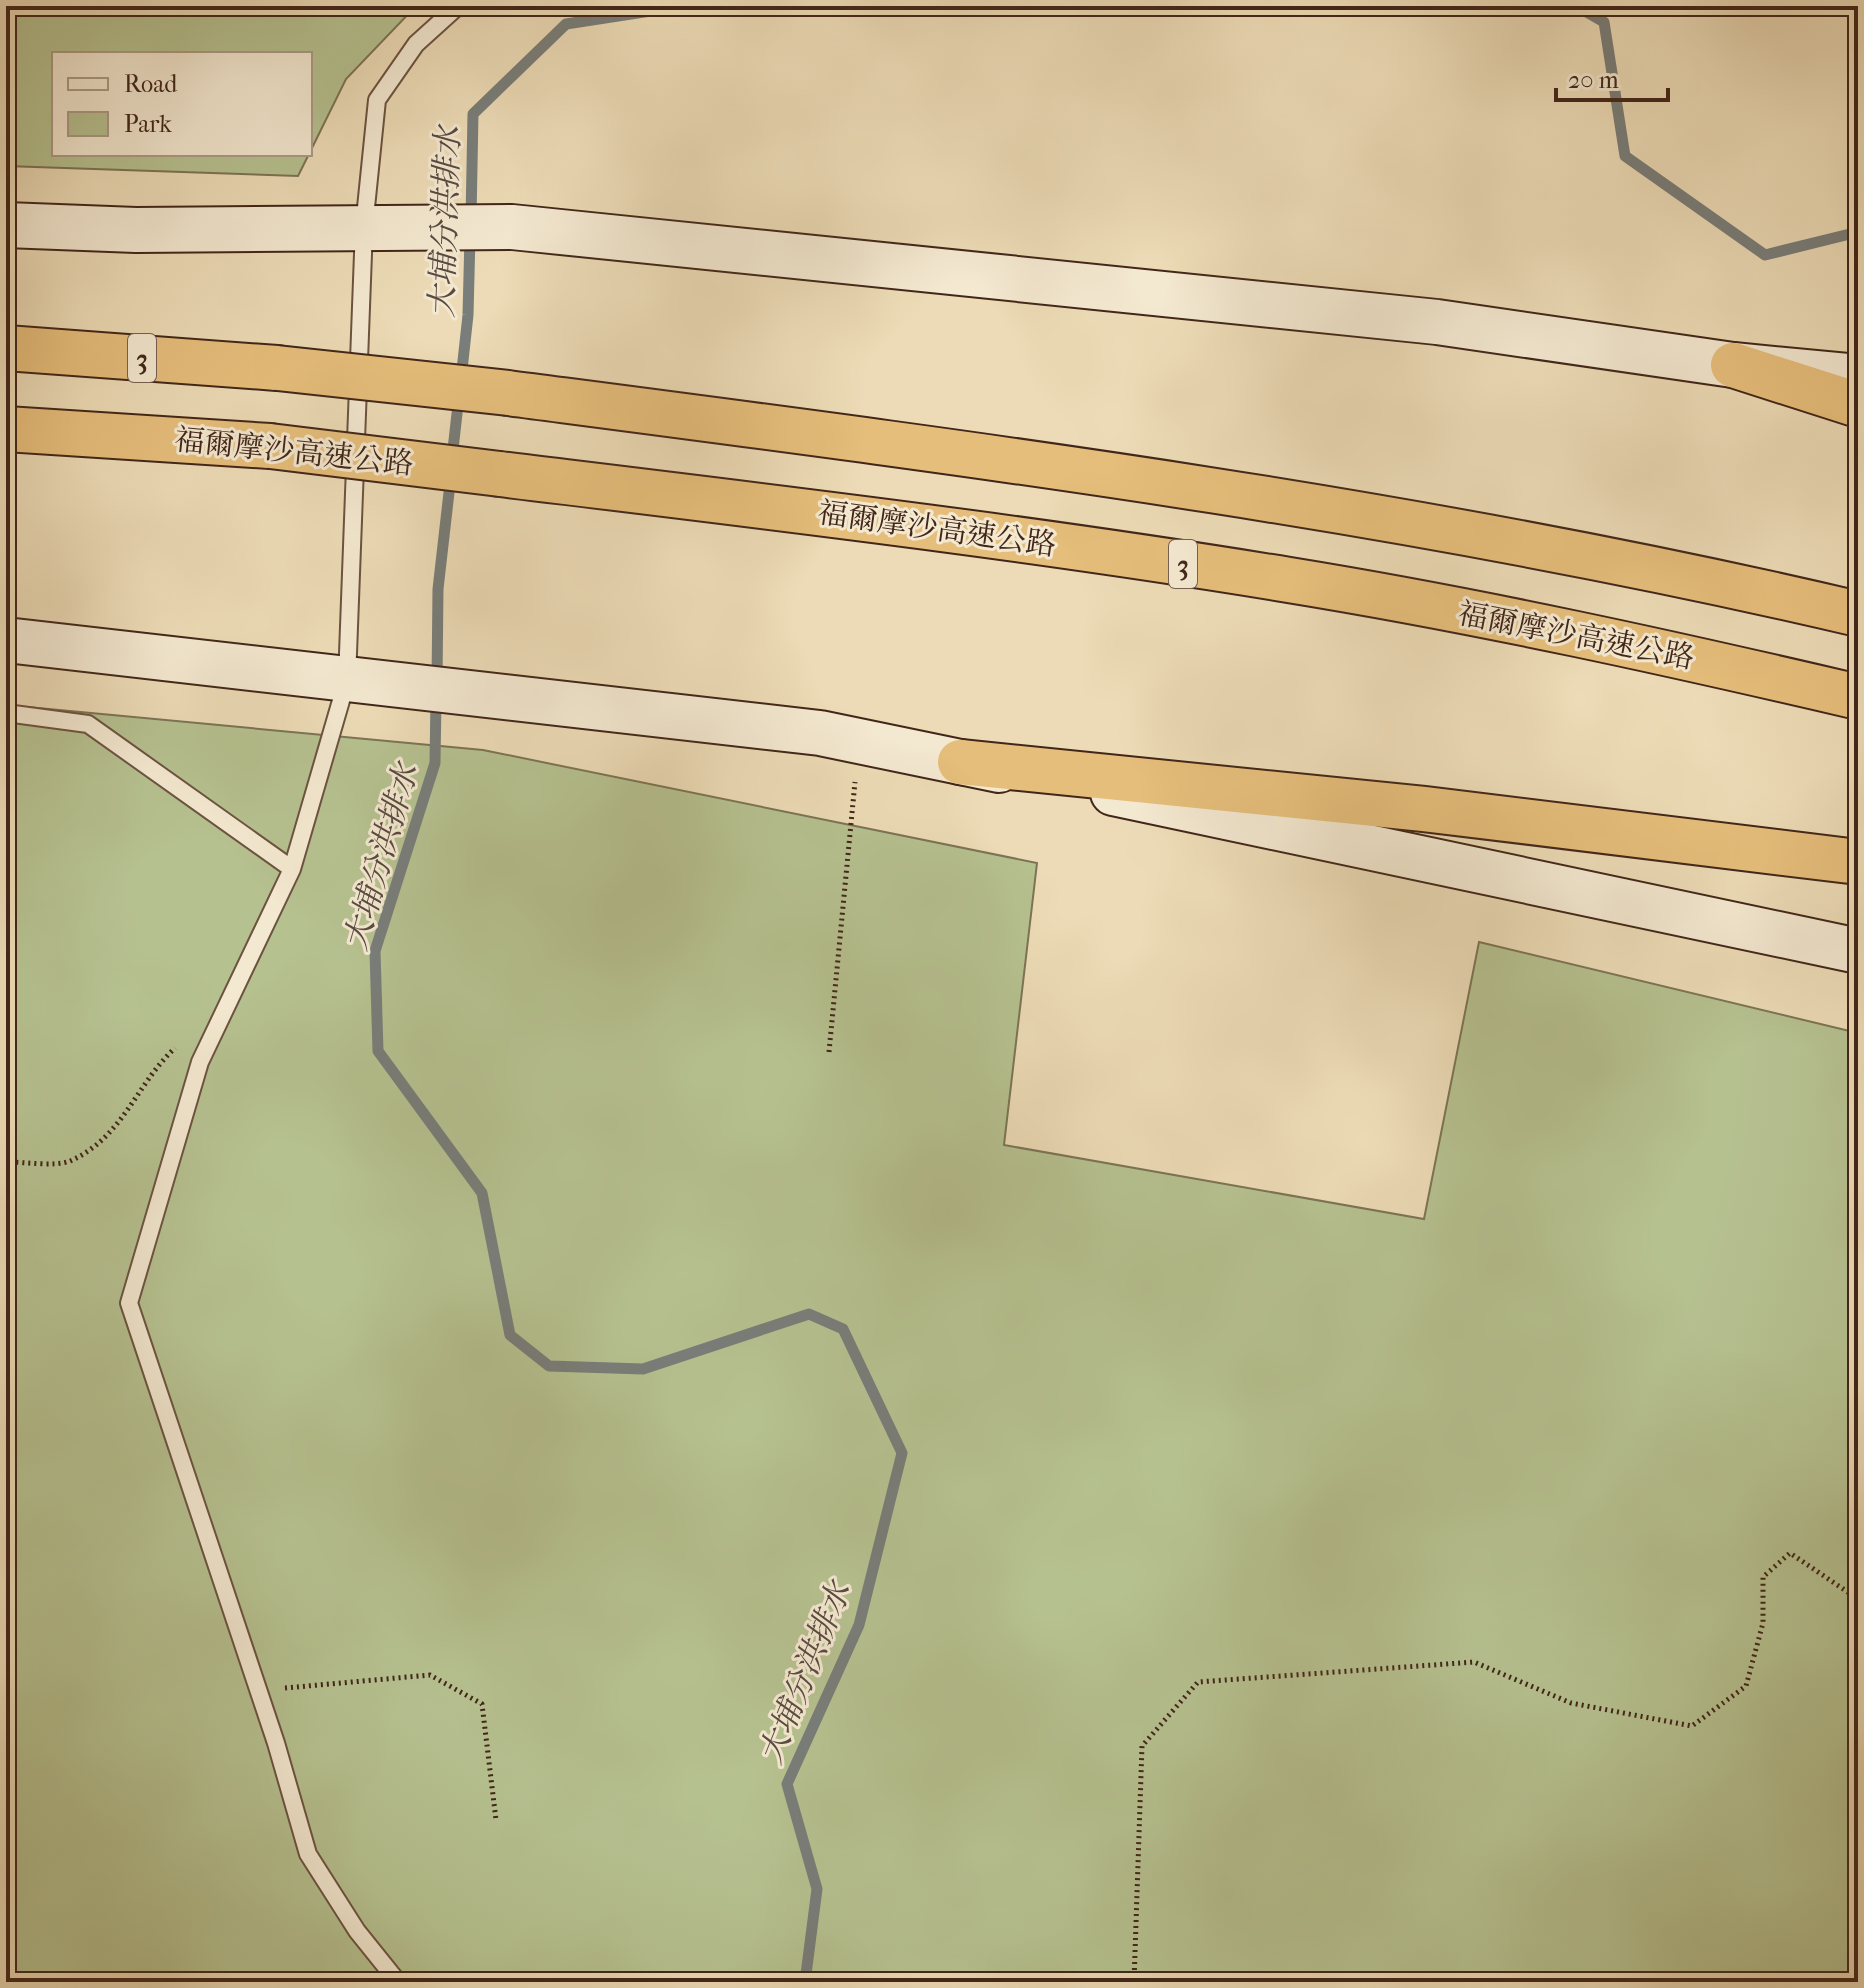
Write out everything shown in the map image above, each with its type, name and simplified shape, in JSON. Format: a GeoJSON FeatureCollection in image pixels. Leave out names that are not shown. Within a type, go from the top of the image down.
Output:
{"type":"FeatureCollection","features":[{"type":"Feature","properties":{"kind":"highway","name":"3"},"geometry":{"type":"LineString","coordinates":[[6,348],[277,368],[508,393],[910,445],[1306,503],[1679,572],[1858,614]]}},
{"type":"Feature","properties":{"kind":"highway"},"geometry":{"type":"LineString","coordinates":[[1733,365],[1858,405]]}},
{"type":"Feature","properties":{"kind":"highway","name":"福爾摩沙高速公路"},"geometry":{"type":"LineString","coordinates":[[6,429],[270,446],[922,526],[1291,580],[1665,652],[1858,697]]}},
{"type":"Feature","properties":{"kind":"highway"},"geometry":{"type":"LineString","coordinates":[[960,762],[1439,811],[1858,862]]}},
{"type":"Feature","properties":{"kind":"street"},"geometry":{"type":"LineString","coordinates":[[6,225],[136,230],[512,227],[1437,322],[1733,365],[1858,377]]}},
{"type":"Feature","properties":{"kind":"street"},"geometry":{"type":"LineString","coordinates":[[6,640],[820,733],[1858,951]]}},
{"type":"Feature","properties":{"kind":"lane"},"geometry":{"type":"LineString","coordinates":[[398,1982],[357,1931],[308,1854],[259,1690],[129,1303],[200,1062],[292,869],[347,680],[364,227],[377,100],[416,44],[458,6]]}},
{"type":"Feature","properties":{"kind":"lane"},"geometry":{"type":"LineString","coordinates":[[6,713],[88,724],[292,869]]}},
{"type":"Feature","properties":{"kind":"path"},"geometry":{"type":"LineString","coordinates":[[829,1052],[859,741]]}},
{"type":"Feature","properties":{"kind":"path"},"geometry":{"type":"LineString","coordinates":[[6,1159],[8,1162],[69,1162],[116,1128],[157,1064],[178,1046]]}},
{"type":"Feature","properties":{"kind":"path"},"geometry":{"type":"LineString","coordinates":[[1134,1982],[1142,1746],[1198,1682],[1474,1662],[1571,1703],[1692,1726],[1746,1686],[1763,1623],[1763,1577],[1790,1553],[1858,1599]]}},
{"type":"Feature","properties":{"kind":"path"},"geometry":{"type":"LineString","coordinates":[[259,1690],[430,1675],[482,1704],[496,1820]]}},
{"type":"Feature","properties":{"kind":"green space"},"geometry":{"type":"Polygon","coordinates":[[[6,6],[416,6],[346,79],[312,148],[312,52],[52,52],[52,156],[308,156],[298,176],[6,166],[6,6]]]}},
{"type":"Feature","properties":{"kind":"green space"},"geometry":{"type":"Polygon","coordinates":[[[6,705],[483,750],[1037,863],[1004,1145],[1424,1219],[1479,942],[1858,1033],[1858,1982],[6,1982],[6,705]]]}},
{"type":"Feature","properties":{"kind":"waterway","name":"大埔分洪排水"},"geometry":{"type":"LineString","coordinates":[[471,219],[473,114],[566,24],[670,8],[713,6]]}},
{"type":"Feature","properties":{"kind":"waterway"},"geometry":{"type":"LineString","coordinates":[[1576,6],[1604,22],[1625,156],[1765,255],[1858,232]]}},
{"type":"Feature","properties":{"kind":"waterway","name":"大埔分洪排水"},"geometry":{"type":"LineString","coordinates":[[461,379],[468,315],[470,236]]}},
{"type":"Feature","properties":{"kind":"waterway","name":"大埔分洪排水"},"geometry":{"type":"LineString","coordinates":[[452,458],[459,396]]}},
{"type":"Feature","properties":{"kind":"waterway","name":"大埔分洪排水"},"geometry":{"type":"LineString","coordinates":[[437,681],[438,589],[451,475]]}},
{"type":"Feature","properties":{"kind":"waterway","name":"大埔分洪排水"},"geometry":{"type":"LineString","coordinates":[[436,699],[435,763],[375,951],[378,1051],[482,1193],[510,1335],[549,1366],[643,1369],[809,1314],[843,1329],[902,1453],[859,1625],[787,1784],[817,1889],[805,1982]]}}]}
